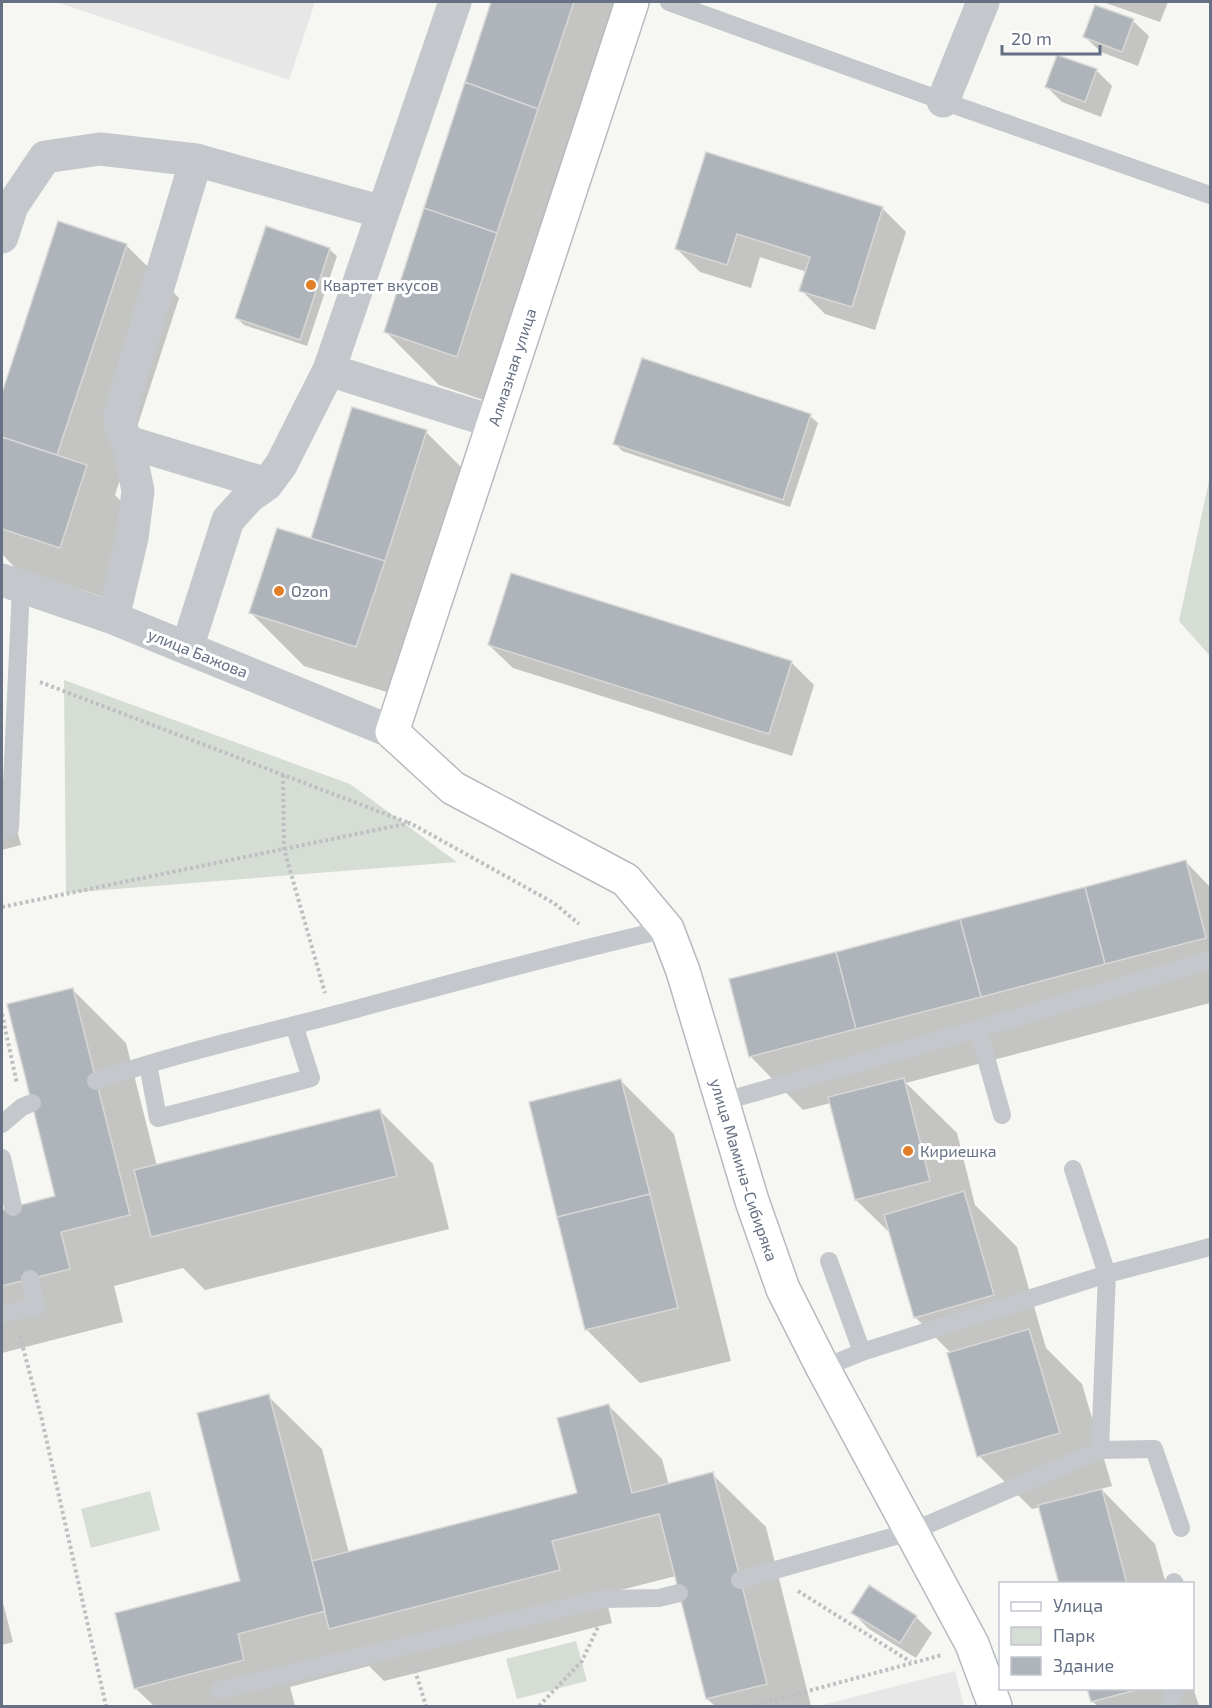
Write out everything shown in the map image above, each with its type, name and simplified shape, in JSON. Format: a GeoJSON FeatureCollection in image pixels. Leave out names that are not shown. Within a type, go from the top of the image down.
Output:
{"type":"FeatureCollection","features":[{"type":"Feature","properties":{"kind":"street"},"geometry":{"type":"LineString","coordinates":[[187,648],[228,520],[249,497],[267,484],[281,465],[328,370],[455,2]]}},
{"type":"Feature","properties":{"kind":"street","name":"Алмазная улица"},"geometry":{"type":"LineString","coordinates":[[392,732],[632,2]]}},
{"type":"Feature","properties":{"kind":"street"},"geometry":{"type":"LineString","coordinates":[[943,101],[983,2]]}},
{"type":"Feature","properties":{"kind":"street"},"geometry":{"type":"LineString","coordinates":[[2,237],[12,206],[45,157],[100,149],[196,160],[382,212]]}},
{"type":"Feature","properties":{"kind":"street"},"geometry":{"type":"LineString","coordinates":[[113,618],[132,538],[138,491],[128,442],[121,429],[120,414],[196,160]]}},
{"type":"Feature","properties":{"kind":"street"},"geometry":{"type":"LineString","coordinates":[[328,370],[494,422]]}},
{"type":"Feature","properties":{"kind":"street"},"geometry":{"type":"LineString","coordinates":[[128,442],[267,484]]}},
{"type":"Feature","properties":{"kind":"street","name":"улица Бажова"},"geometry":{"type":"LineString","coordinates":[[11,583],[113,618],[392,732]]}},
{"type":"Feature","properties":{"kind":"street","name":"улица Мамина-Сибиряка"},"geometry":{"type":"LineString","coordinates":[[392,732],[453,789],[626,880],[667,929],[683,971],[752,1201],[783,1289],[972,1644],[995,1707]]}},
{"type":"Feature","properties":{"kind":"lane"},"geometry":{"type":"LineString","coordinates":[[669,2],[1210,195]]}},
{"type":"Feature","properties":{"kind":"lane"},"geometry":{"type":"LineString","coordinates":[[2,830],[10,828],[17,673],[11,583]]}},
{"type":"Feature","properties":{"kind":"lane"},"geometry":{"type":"LineString","coordinates":[[96,1081],[148,1064],[294,1025],[667,929]]}},
{"type":"Feature","properties":{"kind":"lane"},"geometry":{"type":"LineString","coordinates":[[721,1102],[1210,960]]}},
{"type":"Feature","properties":{"kind":"lane"},"geometry":{"type":"LineString","coordinates":[[148,1064],[158,1118],[311,1078],[294,1025]]}},
{"type":"Feature","properties":{"kind":"lane"},"geometry":{"type":"LineString","coordinates":[[978,1029],[1002,1115]]}},
{"type":"Feature","properties":{"kind":"lane"},"geometry":{"type":"LineString","coordinates":[[2,1124],[27,1105]]}},
{"type":"Feature","properties":{"kind":"lane"},"geometry":{"type":"LineString","coordinates":[[2,1158],[13,1207]]}},
{"type":"Feature","properties":{"kind":"lane"},"geometry":{"type":"LineString","coordinates":[[1073,1169],[1107,1274],[1100,1450]]}},
{"type":"Feature","properties":{"kind":"lane"},"geometry":{"type":"LineString","coordinates":[[824,1368],[862,1352],[1107,1274],[1210,1247]]}},
{"type":"Feature","properties":{"kind":"lane"},"geometry":{"type":"LineString","coordinates":[[829,1261],[862,1352]]}},
{"type":"Feature","properties":{"kind":"lane"},"geometry":{"type":"LineString","coordinates":[[8,1313],[36,1307],[30,1279]]}},
{"type":"Feature","properties":{"kind":"lane"},"geometry":{"type":"LineString","coordinates":[[740,1580],[913,1531],[1100,1450],[1154,1449],[1180,1528]]}},
{"type":"Feature","properties":{"kind":"lane"},"geometry":{"type":"LineString","coordinates":[[220,1690],[602,1599],[659,1598],[679,1593]]}},
{"type":"Feature","properties":{"kind":"lane"},"geometry":{"type":"LineString","coordinates":[[1170,1707],[1177,1690]]}},
{"type":"Feature","properties":{"kind":"path"},"geometry":{"type":"LineString","coordinates":[[17,673],[410,823],[554,903],[603,944]]}},
{"type":"Feature","properties":{"kind":"path"},"geometry":{"type":"LineString","coordinates":[[283,775],[284,849],[331,1016]]}},
{"type":"Feature","properties":{"kind":"path"},"geometry":{"type":"LineString","coordinates":[[2,907],[410,823]]}},
{"type":"Feature","properties":{"kind":"path"},"geometry":{"type":"LineString","coordinates":[[2,1014],[27,1105]]}},
{"type":"Feature","properties":{"kind":"path"},"geometry":{"type":"LineString","coordinates":[[8,1313],[42,1420],[106,1707]]}},
{"type":"Feature","properties":{"kind":"path"},"geometry":{"type":"LineString","coordinates":[[767,1572],[912,1663]]}},
{"type":"Feature","properties":{"kind":"path"},"geometry":{"type":"LineString","coordinates":[[539,1707],[582,1661],[612,1599]]}},
{"type":"Feature","properties":{"kind":"path"},"geometry":{"type":"LineString","coordinates":[[408,1645],[426,1707]]}},
{"type":"Feature","properties":{"kind":"path"},"geometry":{"type":"LineString","coordinates":[[752,1707],[943,1655]]}},
{"type":"Feature","properties":{"kind":"shaded area"},"geometry":{"type":"Polygon","coordinates":[[[56,2],[315,2],[289,80],[56,2]]]}},
{"type":"Feature","properties":{"kind":"shaded area"},"geometry":{"type":"Polygon","coordinates":[[[955,1671],[964,1706],[818,1706],[955,1671]]]}},
{"type":"Feature","properties":{"kind":"green space"},"geometry":{"type":"Polygon","coordinates":[[[1210,476],[1210,656],[1179,621],[1210,476]]]}},
{"type":"Feature","properties":{"kind":"green space"},"geometry":{"type":"Polygon","coordinates":[[[64,680],[350,784],[457,862],[66,893],[64,680]]]}},
{"type":"Feature","properties":{"kind":"green space"},"geometry":{"type":"Polygon","coordinates":[[[150,1491],[160,1530],[91,1548],[81,1509],[150,1491]]]}},
{"type":"Feature","properties":{"kind":"green space"},"geometry":{"type":"Polygon","coordinates":[[[576,1641],[587,1681],[517,1699],[506,1659],[576,1641]]]}},
{"type":"Feature","properties":{"kind":"building"},"geometry":{"type":"Polygon","coordinates":[[[491,2],[574,2],[538,109],[465,82],[491,2]]]}},
{"type":"Feature","properties":{"kind":"building"},"geometry":{"type":"Polygon","coordinates":[[[1095,5],[1134,19],[1122,52],[1083,37],[1095,5]]]}},
{"type":"Feature","properties":{"kind":"building"},"geometry":{"type":"Polygon","coordinates":[[[1057,55],[1097,69],[1085,102],[1045,87],[1057,55]]]}},
{"type":"Feature","properties":{"kind":"building"},"geometry":{"type":"Polygon","coordinates":[[[465,82],[538,109],[497,233],[424,208],[465,82]]]}},
{"type":"Feature","properties":{"kind":"building"},"geometry":{"type":"Polygon","coordinates":[[[706,152],[883,207],[852,307],[799,291],[810,257],[737,234],[727,265],[675,249],[706,152]]]}},
{"type":"Feature","properties":{"kind":"building"},"geometry":{"type":"Polygon","coordinates":[[[424,208],[497,233],[457,357],[384,332],[424,208]]]}},
{"type":"Feature","properties":{"kind":"building"},"geometry":{"type":"Polygon","coordinates":[[[58,221],[127,244],[57,455],[2,437],[2,393],[58,221]]]}},
{"type":"Feature","properties":{"kind":"building"},"geometry":{"type":"Polygon","coordinates":[[[266,226],[330,248],[300,340],[235,318],[266,226]]]}},
{"type":"Feature","properties":{"kind":"building"},"geometry":{"type":"Polygon","coordinates":[[[642,358],[811,414],[783,500],[613,444],[642,358]]]}},
{"type":"Feature","properties":{"kind":"building"},"geometry":{"type":"Polygon","coordinates":[[[352,407],[427,430],[385,561],[311,538],[352,407]]]}},
{"type":"Feature","properties":{"kind":"building"},"geometry":{"type":"Polygon","coordinates":[[[2,437],[87,465],[60,548],[2,529],[2,437]]]}},
{"type":"Feature","properties":{"kind":"building"},"geometry":{"type":"Polygon","coordinates":[[[277,528],[385,561],[356,647],[249,613],[277,528]]]}},
{"type":"Feature","properties":{"kind":"building"},"geometry":{"type":"Polygon","coordinates":[[[511,573],[792,661],[769,734],[488,645],[511,573]]]}},
{"type":"Feature","properties":{"kind":"building"},"geometry":{"type":"Polygon","coordinates":[[[1186,860],[1206,938],[1105,964],[1085,887],[1186,860]]]}},
{"type":"Feature","properties":{"kind":"building"},"geometry":{"type":"Polygon","coordinates":[[[1085,887],[1105,964],[981,997],[960,919],[1085,887]]]}},
{"type":"Feature","properties":{"kind":"building"},"geometry":{"type":"Polygon","coordinates":[[[960,919],[981,997],[856,1029],[836,952],[960,919]]]}},
{"type":"Feature","properties":{"kind":"building"},"geometry":{"type":"Polygon","coordinates":[[[836,952],[856,1029],[749,1057],[729,979],[836,952]]]}},
{"type":"Feature","properties":{"kind":"building"},"geometry":{"type":"Polygon","coordinates":[[[73,988],[130,1215],[61,1232],[70,1269],[2,1286],[2,1210],[55,1196],[7,1004],[73,988]]]}},
{"type":"Feature","properties":{"kind":"building"},"geometry":{"type":"Polygon","coordinates":[[[904,1078],[930,1181],[855,1200],[828,1097],[904,1078]]]}},
{"type":"Feature","properties":{"kind":"building"},"geometry":{"type":"Polygon","coordinates":[[[621,1079],[650,1194],[557,1217],[529,1102],[621,1079]]]}},
{"type":"Feature","properties":{"kind":"building"},"geometry":{"type":"Polygon","coordinates":[[[380,1109],[397,1176],[151,1237],[134,1170],[380,1109]]]}},
{"type":"Feature","properties":{"kind":"building"},"geometry":{"type":"Polygon","coordinates":[[[964,1191],[994,1295],[914,1318],[884,1215],[964,1191]]]}},
{"type":"Feature","properties":{"kind":"building"},"geometry":{"type":"Polygon","coordinates":[[[650,1194],[678,1308],[585,1330],[557,1217],[650,1194]]]}},
{"type":"Feature","properties":{"kind":"building"},"geometry":{"type":"Polygon","coordinates":[[[1029,1329],[1060,1433],[977,1457],[947,1353],[1029,1329]]]}},
{"type":"Feature","properties":{"kind":"building"},"geometry":{"type":"Polygon","coordinates":[[[269,1394],[325,1611],[238,1634],[244,1660],[134,1689],[115,1613],[240,1581],[197,1413],[269,1394]]]}},
{"type":"Feature","properties":{"kind":"building"},"geometry":{"type":"Polygon","coordinates":[[[609,1404],[632,1493],[713,1472],[767,1684],[706,1699],[659,1514],[552,1541],[560,1570],[329,1629],[312,1561],[577,1493],[557,1418],[609,1404]]]}},
{"type":"Feature","properties":{"kind":"building"},"geometry":{"type":"Polygon","coordinates":[[[1102,1489],[1126,1582],[1058,1582],[1038,1505],[1102,1489]]]}},
{"type":"Feature","properties":{"kind":"building"},"geometry":{"type":"Polygon","coordinates":[[[869,1585],[917,1616],[900,1643],[851,1613],[869,1585]]]}},
{"type":"Feature","properties":{"kind":"building"},"geometry":{"type":"Polygon","coordinates":[[[1088,1690],[1136,1690],[1091,1702],[1088,1690]]]}},
{"type":"Feature","properties":{"kind":"place","name":"Квартет вкусов"},"geometry":{"type":"Point","coordinates":[311,285]}},
{"type":"Feature","properties":{"kind":"place","name":"Ozon"},"geometry":{"type":"Point","coordinates":[279,591]}},
{"type":"Feature","properties":{"kind":"place","name":"Кириешка"},"geometry":{"type":"Point","coordinates":[908,1151]}}]}
